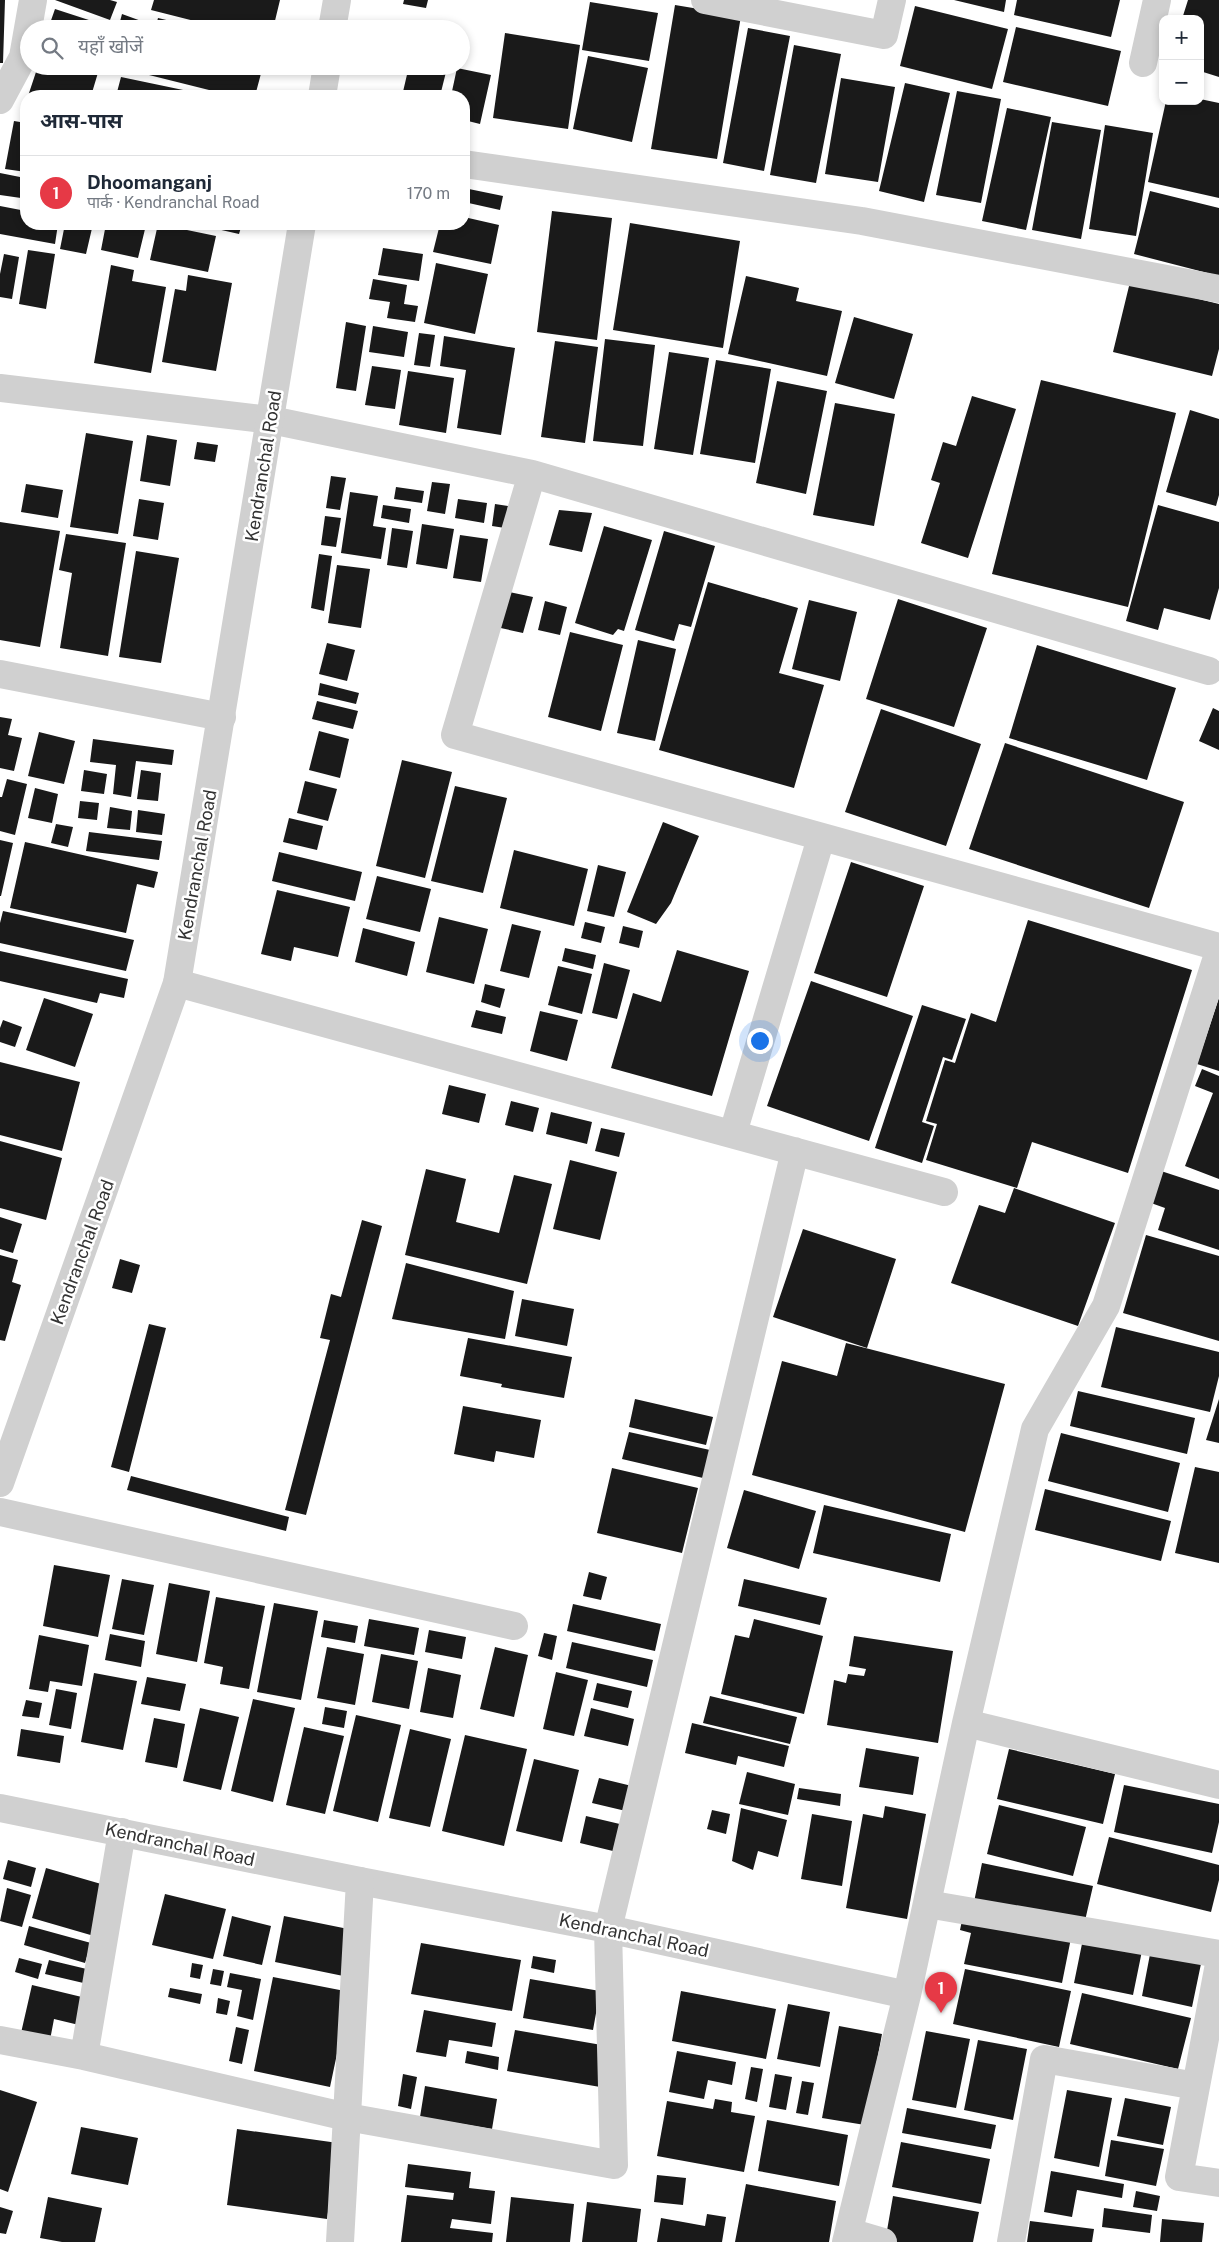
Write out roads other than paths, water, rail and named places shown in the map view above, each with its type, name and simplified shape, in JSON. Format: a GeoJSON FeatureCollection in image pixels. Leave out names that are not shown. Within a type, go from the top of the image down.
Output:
{"type":"FeatureCollection","features":[{"type":"Feature","properties":{"kind":"street"},"geometry":{"type":"LineString","coordinates":[[30,20],[34,0]]}},
{"type":"Feature","properties":{"kind":"street"},"geometry":{"type":"LineString","coordinates":[[334,20],[337,0]]}},
{"type":"Feature","properties":{"kind":"street"},"geometry":{"type":"LineString","coordinates":[[705,0],[884,35],[892,0]]}},
{"type":"Feature","properties":{"kind":"street"},"geometry":{"type":"LineString","coordinates":[[1143,63],[1157,0]]}},
{"type":"Feature","properties":{"kind":"street"},"geometry":{"type":"LineString","coordinates":[[0,100],[20,63]]}},
{"type":"Feature","properties":{"kind":"street"},"geometry":{"type":"LineString","coordinates":[[323,90],[326,75]]}},
{"type":"Feature","properties":{"kind":"street"},"geometry":{"type":"LineString","coordinates":[[470,165],[862,222],[1219,289]]}},
{"type":"Feature","properties":{"kind":"street","name":"Kendranchal Road"},"geometry":{"type":"LineString","coordinates":[[0,1483],[177,983],[301,230]]}},
{"type":"Feature","properties":{"kind":"street"},"geometry":{"type":"LineString","coordinates":[[0,388],[271,420],[532,474],[1209,670]]}},
{"type":"Feature","properties":{"kind":"street"},"geometry":{"type":"LineString","coordinates":[[532,474],[455,735],[1219,949],[1106,1306],[1035,1429],[966,1723],[907,1995],[847,2237],[883,2242]]}},
{"type":"Feature","properties":{"kind":"street"},"geometry":{"type":"LineString","coordinates":[[0,674],[222,717]]}},
{"type":"Feature","properties":{"kind":"street"},"geometry":{"type":"LineString","coordinates":[[733,1134],[820,838]]}},
{"type":"Feature","properties":{"kind":"street"},"geometry":{"type":"LineString","coordinates":[[177,983],[944,1192]]}},
{"type":"Feature","properties":{"kind":"street"},"geometry":{"type":"LineString","coordinates":[[0,2040],[84,2056],[346,2117],[614,2165],[608,1929],[795,1151]]}},
{"type":"Feature","properties":{"kind":"street"},"geometry":{"type":"LineString","coordinates":[[0,1512],[514,1626]]}},
{"type":"Feature","properties":{"kind":"street"},"geometry":{"type":"LineString","coordinates":[[966,1723],[1219,1785]]}},
{"type":"Feature","properties":{"kind":"street","name":"Kendranchal Road"},"geometry":{"type":"LineString","coordinates":[[0,1808],[608,1929],[907,1995]]}},
{"type":"Feature","properties":{"kind":"street"},"geometry":{"type":"LineString","coordinates":[[84,2056],[122,1832]]}},
{"type":"Feature","properties":{"kind":"street"},"geometry":{"type":"LineString","coordinates":[[340,2242],[360,1881]]}},
{"type":"Feature","properties":{"kind":"street"},"geometry":{"type":"LineString","coordinates":[[927,1904],[1219,1954]]}},
{"type":"Feature","properties":{"kind":"street"},"geometry":{"type":"LineString","coordinates":[[1219,1964],[1180,2177],[1219,2183]]}},
{"type":"Feature","properties":{"kind":"street"},"geometry":{"type":"LineString","coordinates":[[1012,2242],[1044,2059],[1196,2086]]}},
{"type":"Feature","properties":{"kind":"place","name":"Dhoomanganj"},"geometry":{"type":"Point","coordinates":[941,2013]}}]}
